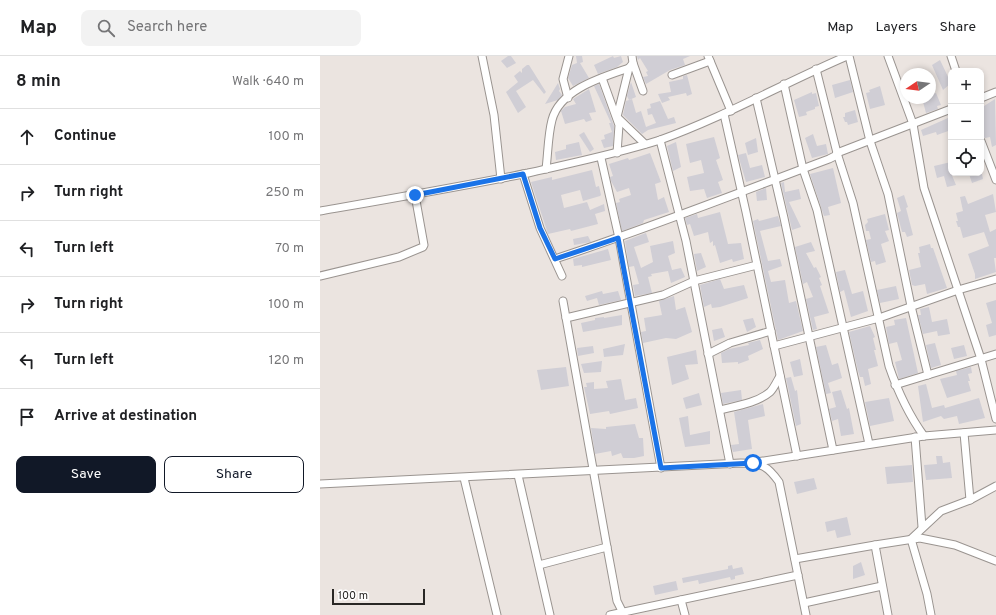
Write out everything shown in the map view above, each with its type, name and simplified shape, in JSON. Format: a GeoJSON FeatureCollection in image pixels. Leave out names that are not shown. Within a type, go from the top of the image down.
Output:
{"type":"FeatureCollection","features":[{"type":"Feature","properties":{"kind":"street"},"geometry":{"type":"LineString","coordinates":[[482,56],[494,115],[501,179]]}},
{"type":"Feature","properties":{"kind":"street"},"geometry":{"type":"LineString","coordinates":[[568,98],[563,85],[563,79],[570,56]]}},
{"type":"Feature","properties":{"kind":"street"},"geometry":{"type":"LineString","coordinates":[[320,211],[501,179],[601,158],[660,140],[724,114],[816,69],[848,56],[870,141],[888,194],[911,306],[928,375]]}},
{"type":"Feature","properties":{"kind":"street"},"geometry":{"type":"LineString","coordinates":[[888,56],[913,124],[924,188],[981,359],[996,419]]}},
{"type":"Feature","properties":{"kind":"street"},"geometry":{"type":"LineString","coordinates":[[951,56],[955,68]]}},
{"type":"Feature","properties":{"kind":"street"},"geometry":{"type":"LineString","coordinates":[[672,75],[709,58],[731,111]]}},
{"type":"Feature","properties":{"kind":"street"},"geometry":{"type":"LineString","coordinates":[[546,169],[552,119],[562,103],[587,83],[602,78],[631,62]]}},
{"type":"Feature","properties":{"kind":"street"},"geometry":{"type":"LineString","coordinates":[[631,62],[643,91]]}},
{"type":"Feature","properties":{"kind":"street"},"geometry":{"type":"LineString","coordinates":[[617,117],[631,62]]}},
{"type":"Feature","properties":{"kind":"street"},"geometry":{"type":"LineString","coordinates":[[816,69],[837,153],[853,203],[889,366],[895,385],[909,415],[924,436]]}},
{"type":"Feature","properties":{"kind":"street"},"geometry":{"type":"LineString","coordinates":[[602,78],[617,117],[619,131],[617,153]]}},
{"type":"Feature","properties":{"kind":"street"},"geometry":{"type":"LineString","coordinates":[[784,84],[803,169],[817,210],[869,444]]}},
{"type":"Feature","properties":{"kind":"street"},"geometry":{"type":"LineString","coordinates":[[984,97],[996,92]]}},
{"type":"Feature","properties":{"kind":"street"},"geometry":{"type":"LineString","coordinates":[[756,98],[833,450]]}},
{"type":"Feature","properties":{"kind":"street"},"geometry":{"type":"LineString","coordinates":[[555,259],[680,216],[829,159],[837,153],[948,110]]}},
{"type":"Feature","properties":{"kind":"street"},"geometry":{"type":"LineString","coordinates":[[724,114],[742,191],[797,456]]}},
{"type":"Feature","properties":{"kind":"street"},"geometry":{"type":"LineString","coordinates":[[617,117],[645,144]]}},
{"type":"Feature","properties":{"kind":"street"},"geometry":{"type":"LineString","coordinates":[[660,140],[680,216],[730,464]]}},
{"type":"Feature","properties":{"kind":"street"},"geometry":{"type":"LineString","coordinates":[[984,149],[996,180]]}},
{"type":"Feature","properties":{"kind":"street"},"geometry":{"type":"LineString","coordinates":[[601,158],[631,303],[661,468]]}},
{"type":"Feature","properties":{"kind":"street"},"geometry":{"type":"LineString","coordinates":[[523,174],[540,228],[562,276]]}},
{"type":"Feature","properties":{"kind":"street"},"geometry":{"type":"LineString","coordinates":[[320,276],[399,257],[423,247],[424,245],[415,195]]}},
{"type":"Feature","properties":{"kind":"street"},"geometry":{"type":"LineString","coordinates":[[566,318],[663,295],[694,281],[757,265]]}},
{"type":"Feature","properties":{"kind":"street"},"geometry":{"type":"LineString","coordinates":[[774,346],[879,318],[996,278]]}},
{"type":"Feature","properties":{"kind":"street"},"geometry":{"type":"LineString","coordinates":[[563,301],[617,601],[623,613]]}},
{"type":"Feature","properties":{"kind":"street"},"geometry":{"type":"LineString","coordinates":[[708,354],[730,342],[770,331]]}},
{"type":"Feature","properties":{"kind":"street"},"geometry":{"type":"LineString","coordinates":[[895,385],[996,354]]}},
{"type":"Feature","properties":{"kind":"street"},"geometry":{"type":"LineString","coordinates":[[720,410],[749,403],[770,391],[780,376]]}},
{"type":"Feature","properties":{"kind":"street"},"geometry":{"type":"LineString","coordinates":[[770,391],[783,393]]}},
{"type":"Feature","properties":{"kind":"street"},"geometry":{"type":"LineString","coordinates":[[320,484],[593,472],[753,463],[915,437],[996,430]]}},
{"type":"Feature","properties":{"kind":"street"},"geometry":{"type":"LineString","coordinates":[[964,433],[970,500]]}},
{"type":"Feature","properties":{"kind":"street"},"geometry":{"type":"LineString","coordinates":[[915,437],[922,527]]}},
{"type":"Feature","properties":{"kind":"street"},"geometry":{"type":"LineString","coordinates":[[753,463],[765,466],[772,471],[779,482],[806,615]]}},
{"type":"Feature","properties":{"kind":"street"},"geometry":{"type":"LineString","coordinates":[[518,475],[550,615]]}},
{"type":"Feature","properties":{"kind":"street"},"geometry":{"type":"LineString","coordinates":[[464,478],[497,615]]}},
{"type":"Feature","properties":{"kind":"street"},"geometry":{"type":"LineString","coordinates":[[911,539],[922,527],[941,512],[970,500],[996,486]]}},
{"type":"Feature","properties":{"kind":"street"},"geometry":{"type":"LineString","coordinates":[[795,560],[875,544],[920,538],[955,545],[996,561]]}},
{"type":"Feature","properties":{"kind":"street"},"geometry":{"type":"LineString","coordinates":[[911,539],[927,594],[931,615]]}},
{"type":"Feature","properties":{"kind":"street"},"geometry":{"type":"LineString","coordinates":[[875,544],[888,615]]}},
{"type":"Feature","properties":{"kind":"street"},"geometry":{"type":"LineString","coordinates":[[539,565],[607,547]]}},
{"type":"Feature","properties":{"kind":"street"},"geometry":{"type":"LineString","coordinates":[[610,615],[798,575]]}},
{"type":"Feature","properties":{"kind":"street"},"geometry":{"type":"LineString","coordinates":[[804,603],[882,586]]}},
{"type":"Feature","properties":{"kind":"street"},"geometry":{"type":"LineString","coordinates":[[681,600],[685,615]]}},
{"type":"Feature","properties":{"kind":"building"},"geometry":{"type":"Polygon","coordinates":[[[508,56],[511,56],[516,63],[507,68],[501,61],[508,56]]]}},
{"type":"Feature","properties":{"kind":"building"},"geometry":{"type":"Polygon","coordinates":[[[576,56],[582,56],[583,62],[580,63],[589,78],[573,86],[568,78],[572,65],[577,63],[576,56]]]}},
{"type":"Feature","properties":{"kind":"building"},"geometry":{"type":"Polygon","coordinates":[[[613,56],[614,58],[621,56],[623,62],[617,67],[598,74],[594,65],[613,56]]]}},
{"type":"Feature","properties":{"kind":"building"},"geometry":{"type":"Polygon","coordinates":[[[637,56],[690,56],[683,59],[685,65],[670,70],[646,84],[643,77],[648,76],[646,72],[648,71],[640,58],[638,60],[637,56]]]}},
{"type":"Feature","properties":{"kind":"building"},"geometry":{"type":"Polygon","coordinates":[[[940,60],[948,77],[948,86],[943,90],[936,74],[936,68],[933,68],[932,65],[940,60]]]}},
{"type":"Feature","properties":{"kind":"building"},"geometry":{"type":"Polygon","coordinates":[[[529,65],[546,92],[544,94],[533,80],[516,91],[526,107],[518,113],[506,92],[518,82],[514,76],[520,71],[522,73],[522,69],[529,65]]]}},
{"type":"Feature","properties":{"kind":"building"},"geometry":{"type":"Polygon","coordinates":[[[687,75],[692,94],[687,96],[686,93],[668,97],[670,100],[662,103],[658,94],[671,92],[669,82],[683,79],[683,76],[687,75]]]}},
{"type":"Feature","properties":{"kind":"building"},"geometry":{"type":"Polygon","coordinates":[[[850,80],[853,92],[835,98],[832,85],[850,80]]]}},
{"type":"Feature","properties":{"kind":"building"},"geometry":{"type":"Polygon","coordinates":[[[631,82],[636,97],[629,100],[627,96],[631,82]]]}},
{"type":"Feature","properties":{"kind":"building"},"geometry":{"type":"Polygon","coordinates":[[[558,83],[560,89],[559,91],[562,95],[558,100],[545,104],[558,83]]]}},
{"type":"Feature","properties":{"kind":"building"},"geometry":{"type":"Polygon","coordinates":[[[599,84],[614,126],[613,146],[604,148],[601,140],[605,139],[604,135],[612,132],[609,123],[611,123],[594,86],[599,84]]]}},
{"type":"Feature","properties":{"kind":"building"},"geometry":{"type":"Polygon","coordinates":[[[880,86],[885,105],[870,109],[866,93],[870,92],[869,90],[880,86]]]}},
{"type":"Feature","properties":{"kind":"building"},"geometry":{"type":"Polygon","coordinates":[[[589,89],[596,112],[589,113],[592,120],[586,122],[584,119],[565,124],[561,111],[565,107],[576,104],[573,99],[589,89]]]}},
{"type":"Feature","properties":{"kind":"building"},"geometry":{"type":"Polygon","coordinates":[[[812,92],[812,94],[816,93],[819,106],[806,112],[807,115],[799,117],[794,100],[812,92]]]}},
{"type":"Feature","properties":{"kind":"building"},"geometry":{"type":"Polygon","coordinates":[[[936,93],[941,105],[937,106],[938,109],[926,113],[924,104],[936,104],[936,93]]]}},
{"type":"Feature","properties":{"kind":"building"},"geometry":{"type":"Polygon","coordinates":[[[632,99],[636,113],[641,111],[646,127],[656,123],[652,114],[648,115],[647,109],[651,108],[650,104],[660,101],[668,119],[674,117],[676,123],[648,130],[642,134],[623,115],[626,101],[632,99]]]}},
{"type":"Feature","properties":{"kind":"building"},"geometry":{"type":"Polygon","coordinates":[[[995,99],[996,145],[992,147],[990,137],[984,138],[984,106],[995,99]]]}},
{"type":"Feature","properties":{"kind":"building"},"geometry":{"type":"Polygon","coordinates":[[[855,110],[858,122],[848,125],[843,117],[845,117],[845,113],[855,110]]]}},
{"type":"Feature","properties":{"kind":"building"},"geometry":{"type":"Polygon","coordinates":[[[948,118],[948,131],[937,135],[936,132],[923,136],[921,130],[948,118]]]}},
{"type":"Feature","properties":{"kind":"building"},"geometry":{"type":"Polygon","coordinates":[[[584,132],[594,149],[590,152],[579,135],[584,132]]]}},
{"type":"Feature","properties":{"kind":"building"},"geometry":{"type":"Polygon","coordinates":[[[813,134],[817,146],[826,144],[828,154],[812,158],[805,138],[813,134]]]}},
{"type":"Feature","properties":{"kind":"building"},"geometry":{"type":"Polygon","coordinates":[[[714,137],[720,158],[716,160],[723,180],[718,182],[722,193],[707,198],[704,189],[690,191],[687,177],[704,173],[701,160],[690,163],[686,144],[714,137]]]}},
{"type":"Feature","properties":{"kind":"building"},"geometry":{"type":"Polygon","coordinates":[[[756,138],[758,152],[748,155],[745,143],[756,138]]]}},
{"type":"Feature","properties":{"kind":"building"},"geometry":{"type":"Polygon","coordinates":[[[579,142],[582,155],[556,160],[555,152],[566,149],[566,145],[579,142]]]}},
{"type":"Feature","properties":{"kind":"building"},"geometry":{"type":"Polygon","coordinates":[[[676,142],[681,167],[673,171],[667,146],[676,142]]]}},
{"type":"Feature","properties":{"kind":"building"},"geometry":{"type":"Polygon","coordinates":[[[650,153],[661,182],[655,184],[658,200],[664,197],[669,212],[644,220],[643,223],[622,231],[616,203],[620,202],[619,199],[631,195],[629,188],[617,192],[611,181],[610,177],[613,176],[609,164],[628,158],[629,160],[650,153]]]}},
{"type":"Feature","properties":{"kind":"building"},"geometry":{"type":"Polygon","coordinates":[[[746,153],[750,168],[762,165],[765,177],[746,182],[738,155],[746,153]]]}},
{"type":"Feature","properties":{"kind":"building"},"geometry":{"type":"Polygon","coordinates":[[[948,163],[948,176],[952,176],[956,185],[947,187],[944,176],[937,178],[934,166],[948,163]]]}},
{"type":"Feature","properties":{"kind":"building"},"geometry":{"type":"Polygon","coordinates":[[[833,168],[841,203],[828,207],[830,215],[824,216],[810,174],[833,168]]]}},
{"type":"Feature","properties":{"kind":"building"},"geometry":{"type":"Polygon","coordinates":[[[592,170],[596,187],[599,186],[600,196],[583,201],[580,190],[561,195],[564,208],[587,202],[590,210],[604,204],[605,211],[595,214],[598,224],[571,231],[570,229],[548,234],[531,182],[552,177],[552,180],[592,170]]]}},
{"type":"Feature","properties":{"kind":"building"},"geometry":{"type":"Polygon","coordinates":[[[970,176],[982,176],[983,179],[972,183],[970,176]]]}},
{"type":"Feature","properties":{"kind":"building"},"geometry":{"type":"Polygon","coordinates":[[[784,182],[785,192],[799,189],[801,199],[789,202],[801,227],[792,230],[781,183],[784,182]]]}},
{"type":"Feature","properties":{"kind":"building"},"geometry":{"type":"Polygon","coordinates":[[[766,188],[767,200],[757,201],[756,192],[766,188]]]}},
{"type":"Feature","properties":{"kind":"building"},"geometry":{"type":"Polygon","coordinates":[[[993,194],[996,212],[985,215],[990,232],[996,229],[996,258],[994,258],[996,272],[975,279],[975,274],[968,254],[989,246],[984,232],[963,238],[960,227],[958,227],[956,221],[958,221],[956,213],[963,211],[960,197],[965,196],[968,204],[993,194]]]}},
{"type":"Feature","properties":{"kind":"building"},"geometry":{"type":"Polygon","coordinates":[[[904,195],[908,207],[906,208],[913,235],[907,237],[905,232],[902,232],[897,213],[901,211],[897,198],[904,195]]]}},
{"type":"Feature","properties":{"kind":"building"},"geometry":{"type":"Polygon","coordinates":[[[720,212],[728,244],[741,243],[744,259],[733,262],[732,259],[720,263],[715,245],[713,246],[713,241],[710,243],[708,232],[694,236],[690,224],[687,225],[685,218],[697,214],[698,218],[720,212]]]}},
{"type":"Feature","properties":{"kind":"building"},"geometry":{"type":"Polygon","coordinates":[[[885,214],[889,230],[885,231],[889,241],[881,244],[886,262],[876,265],[875,261],[871,262],[866,240],[871,239],[869,231],[866,231],[865,225],[868,222],[867,219],[885,214]]]}},
{"type":"Feature","properties":{"kind":"building"},"geometry":{"type":"Polygon","coordinates":[[[778,216],[781,226],[760,231],[768,261],[780,259],[782,266],[768,271],[771,282],[785,280],[789,303],[796,301],[803,331],[778,340],[753,221],[778,216]]]}},
{"type":"Feature","properties":{"kind":"building"},"geometry":{"type":"Polygon","coordinates":[[[646,233],[649,242],[634,247],[641,268],[653,262],[650,246],[673,241],[675,253],[668,256],[672,270],[681,268],[685,277],[671,283],[668,271],[651,274],[652,276],[648,277],[652,293],[635,296],[633,285],[639,284],[634,266],[629,267],[625,241],[646,233]]]}},
{"type":"Feature","properties":{"kind":"building"},"geometry":{"type":"Polygon","coordinates":[[[588,236],[591,242],[574,245],[573,239],[588,236]]]}},
{"type":"Feature","properties":{"kind":"building"},"geometry":{"type":"Polygon","coordinates":[[[811,242],[815,251],[806,253],[821,277],[819,278],[822,285],[820,286],[829,313],[814,317],[817,329],[813,330],[806,299],[813,297],[807,282],[803,284],[795,247],[811,242]]]}},
{"type":"Feature","properties":{"kind":"building"},"geometry":{"type":"Polygon","coordinates":[[[930,244],[931,248],[933,248],[947,288],[927,294],[925,284],[915,286],[912,285],[909,270],[921,267],[918,253],[920,253],[919,247],[930,244]]]}},
{"type":"Feature","properties":{"kind":"building"},"geometry":{"type":"Polygon","coordinates":[[[608,249],[611,260],[582,267],[582,265],[574,266],[573,259],[608,249]]]}},
{"type":"Feature","properties":{"kind":"building"},"geometry":{"type":"Polygon","coordinates":[[[701,253],[706,267],[697,271],[694,254],[701,253]]]}},
{"type":"Feature","properties":{"kind":"building"},"geometry":{"type":"Polygon","coordinates":[[[845,270],[852,294],[863,291],[868,311],[851,317],[844,290],[840,292],[836,272],[845,270]]]}},
{"type":"Feature","properties":{"kind":"building"},"geometry":{"type":"Polygon","coordinates":[[[720,279],[724,289],[744,285],[748,298],[720,307],[712,308],[711,304],[704,307],[700,285],[720,279]]]}},
{"type":"Feature","properties":{"kind":"building"},"geometry":{"type":"Polygon","coordinates":[[[896,286],[899,299],[880,303],[877,290],[896,286]]]}},
{"type":"Feature","properties":{"kind":"building"},"geometry":{"type":"Polygon","coordinates":[[[602,291],[603,294],[618,291],[621,300],[599,305],[597,298],[587,301],[585,296],[602,291]]]}},
{"type":"Feature","properties":{"kind":"building"},"geometry":{"type":"Polygon","coordinates":[[[674,296],[676,310],[685,307],[692,332],[676,339],[666,338],[643,343],[641,332],[646,331],[644,318],[662,315],[659,301],[674,296]]]}},
{"type":"Feature","properties":{"kind":"building"},"geometry":{"type":"Polygon","coordinates":[[[996,300],[996,335],[989,337],[986,325],[992,323],[986,303],[996,300]]]}},
{"type":"Feature","properties":{"kind":"building"},"geometry":{"type":"Polygon","coordinates":[[[929,307],[932,322],[947,319],[950,334],[938,336],[937,331],[923,334],[918,315],[921,315],[920,309],[929,307]]]}},
{"type":"Feature","properties":{"kind":"building"},"geometry":{"type":"Polygon","coordinates":[[[622,315],[622,325],[583,332],[581,323],[595,320],[595,318],[622,315]]]}},
{"type":"Feature","properties":{"kind":"building"},"geometry":{"type":"Polygon","coordinates":[[[753,318],[756,327],[747,332],[743,320],[753,318]]]}},
{"type":"Feature","properties":{"kind":"building"},"geometry":{"type":"Polygon","coordinates":[[[906,318],[918,373],[899,379],[895,362],[902,360],[897,342],[889,344],[886,327],[895,325],[894,320],[906,318]]]}},
{"type":"Feature","properties":{"kind":"building"},"geometry":{"type":"Polygon","coordinates":[[[870,326],[875,337],[873,338],[876,350],[874,350],[878,366],[868,369],[871,384],[865,386],[863,377],[860,377],[858,371],[849,332],[870,326]]]}},
{"type":"Feature","properties":{"kind":"building"},"geometry":{"type":"Polygon","coordinates":[[[722,328],[725,337],[714,341],[712,330],[722,328]]]}},
{"type":"Feature","properties":{"kind":"building"},"geometry":{"type":"Polygon","coordinates":[[[760,340],[763,349],[748,356],[749,360],[738,364],[738,362],[722,363],[721,353],[729,349],[749,345],[748,343],[760,340]]]}},
{"type":"Feature","properties":{"kind":"building"},"geometry":{"type":"Polygon","coordinates":[[[935,343],[941,365],[931,368],[926,345],[935,343]]]}},
{"type":"Feature","properties":{"kind":"building"},"geometry":{"type":"Polygon","coordinates":[[[625,344],[623,355],[604,357],[603,349],[625,344]]]}},
{"type":"Feature","properties":{"kind":"building"},"geometry":{"type":"Polygon","coordinates":[[[826,345],[832,365],[838,363],[842,378],[828,383],[831,393],[826,394],[816,347],[826,345]]]}},
{"type":"Feature","properties":{"kind":"building"},"geometry":{"type":"Polygon","coordinates":[[[964,345],[967,356],[954,359],[951,348],[964,345]]]}},
{"type":"Feature","properties":{"kind":"building"},"geometry":{"type":"Polygon","coordinates":[[[593,346],[594,353],[578,356],[577,348],[593,346]]]}},
{"type":"Feature","properties":{"kind":"building"},"geometry":{"type":"Polygon","coordinates":[[[696,350],[698,364],[685,365],[689,379],[672,385],[667,357],[696,350]]]}},
{"type":"Feature","properties":{"kind":"building"},"geometry":{"type":"Polygon","coordinates":[[[800,359],[803,375],[794,377],[790,362],[800,359]]]}},
{"type":"Feature","properties":{"kind":"building"},"geometry":{"type":"Polygon","coordinates":[[[602,361],[601,372],[584,373],[581,364],[602,361]]]}},
{"type":"Feature","properties":{"kind":"building"},"geometry":{"type":"Polygon","coordinates":[[[566,367],[569,386],[541,390],[537,370],[566,367]]]}},
{"type":"Feature","properties":{"kind":"building"},"geometry":{"type":"Polygon","coordinates":[[[971,367],[972,373],[968,374],[970,381],[968,381],[971,391],[947,398],[940,379],[957,375],[956,371],[971,367]]]}},
{"type":"Feature","properties":{"kind":"building"},"geometry":{"type":"Polygon","coordinates":[[[791,377],[795,391],[797,390],[801,424],[796,426],[786,378],[791,377]]]}},
{"type":"Feature","properties":{"kind":"building"},"geometry":{"type":"Polygon","coordinates":[[[621,379],[625,400],[636,398],[638,408],[610,414],[609,411],[590,414],[584,387],[587,387],[586,383],[594,382],[594,389],[608,388],[606,381],[621,379]]]}},
{"type":"Feature","properties":{"kind":"building"},"geometry":{"type":"Polygon","coordinates":[[[926,384],[932,408],[944,405],[945,408],[979,398],[985,418],[959,424],[957,416],[944,419],[941,416],[923,422],[918,386],[926,384]]]}},
{"type":"Feature","properties":{"kind":"building"},"geometry":{"type":"Polygon","coordinates":[[[741,390],[742,400],[723,404],[721,393],[741,390]]]}},
{"type":"Feature","properties":{"kind":"building"},"geometry":{"type":"Polygon","coordinates":[[[841,390],[847,409],[849,408],[854,434],[841,436],[838,419],[832,421],[829,409],[836,407],[832,392],[841,390]]]}},
{"type":"Feature","properties":{"kind":"building"},"geometry":{"type":"Polygon","coordinates":[[[699,393],[702,405],[686,409],[683,398],[699,393]]]}},
{"type":"Feature","properties":{"kind":"building"},"geometry":{"type":"Polygon","coordinates":[[[889,398],[894,421],[870,426],[865,402],[889,398]]]}},
{"type":"Feature","properties":{"kind":"building"},"geometry":{"type":"Polygon","coordinates":[[[763,404],[765,416],[748,420],[752,449],[733,452],[731,445],[739,444],[734,412],[763,404]]]}},
{"type":"Feature","properties":{"kind":"building"},"geometry":{"type":"Polygon","coordinates":[[[688,416],[690,435],[710,431],[710,444],[685,447],[679,418],[688,416]]]}},
{"type":"Feature","properties":{"kind":"building"},"geometry":{"type":"Polygon","coordinates":[[[635,424],[639,438],[643,438],[644,456],[623,458],[621,453],[612,456],[611,451],[595,454],[591,428],[606,429],[606,427],[635,424]]]}},
{"type":"Feature","properties":{"kind":"building"},"geometry":{"type":"Polygon","coordinates":[[[936,456],[942,456],[943,463],[950,462],[952,478],[926,480],[924,465],[937,464],[936,456]]]}},
{"type":"Feature","properties":{"kind":"building"},"geometry":{"type":"Polygon","coordinates":[[[912,465],[913,482],[887,484],[885,467],[912,465]]]}},
{"type":"Feature","properties":{"kind":"building"},"geometry":{"type":"Polygon","coordinates":[[[814,478],[817,489],[797,494],[794,482],[814,478]]]}},
{"type":"Feature","properties":{"kind":"building"},"geometry":{"type":"Polygon","coordinates":[[[847,517],[851,535],[837,538],[835,530],[827,532],[825,522],[847,517]]]}},
{"type":"Feature","properties":{"kind":"building"},"geometry":{"type":"Polygon","coordinates":[[[861,562],[865,575],[853,579],[853,566],[861,562]]]}},
{"type":"Feature","properties":{"kind":"building"},"geometry":{"type":"Polygon","coordinates":[[[732,565],[733,569],[742,567],[744,574],[735,576],[735,579],[731,580],[730,577],[699,584],[698,580],[683,583],[682,578],[728,569],[728,566],[732,565]]]}},
{"type":"Feature","properties":{"kind":"building"},"geometry":{"type":"Polygon","coordinates":[[[676,581],[678,590],[655,595],[653,586],[676,581]]]}},
{"type":"Feature","properties":{"kind":"route"},"geometry":{"type":"LineString","coordinates":[[415,195],[523,174],[540,228],[555,259],[618,238],[661,468],[753,463]]}}]}
